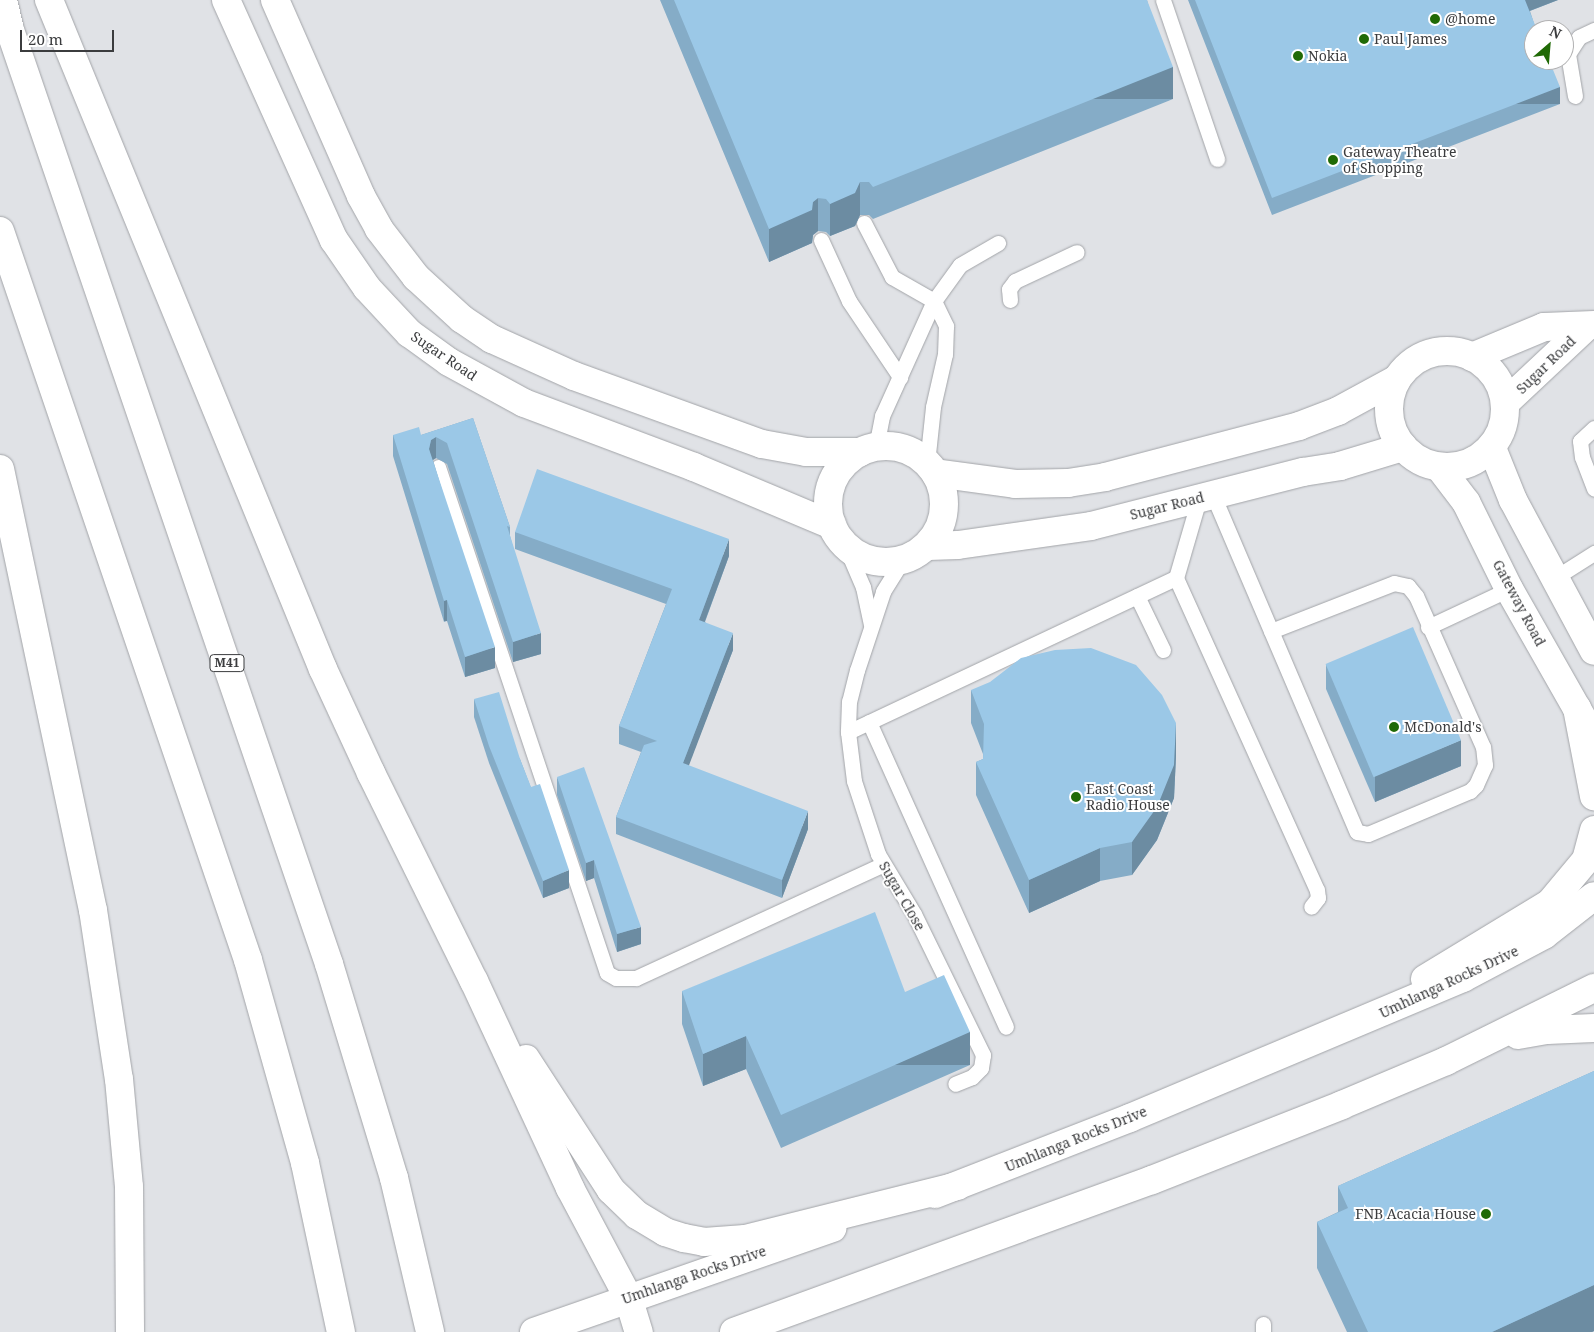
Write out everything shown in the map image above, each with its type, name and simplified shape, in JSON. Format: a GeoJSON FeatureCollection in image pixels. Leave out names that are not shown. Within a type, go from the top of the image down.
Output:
{"type":"FeatureCollection","features":[{"type":"Feature","properties":{"kind":"main road","name":"M41"},"geometry":{"type":"LineString","coordinates":[[3,0],[16,48],[329,964],[394,1178],[430,1332]]}},
{"type":"Feature","properties":{"kind":"main road"},"geometry":{"type":"LineString","coordinates":[[49,0],[323,669],[371,773],[474,980],[570,1188],[628,1297],[639,1332]]}},
{"type":"Feature","properties":{"kind":"main road","name":"Sugar Road"},"geometry":{"type":"LineString","coordinates":[[226,0],[334,240],[367,288],[409,333],[449,362],[524,403],[694,467],[838,535]]}},
{"type":"Feature","properties":{"kind":"main road"},"geometry":{"type":"LineString","coordinates":[[275,0],[361,196],[379,229],[416,277],[462,319],[492,339],[566,372],[762,444],[806,452],[903,449],[931,468],[1022,484],[1068,483],[1105,478],[1299,426],[1338,412],[1397,379],[1417,359],[1430,353],[1458,352],[1472,357],[1491,370],[1506,402],[1504,426],[1492,448],[1474,462],[1440,468],[1419,461],[1402,447],[1390,421],[1390,400],[1397,379]]}},
{"type":"Feature","properties":{"kind":"main road"},"geometry":{"type":"LineString","coordinates":[[0,231],[248,960],[305,1163],[341,1332]]}},
{"type":"Feature","properties":{"kind":"main road","name":"Sugar Road"},"geometry":{"type":"LineString","coordinates":[[1472,357],[1544,327],[1590,326]]}},
{"type":"Feature","properties":{"kind":"main road","name":"Sugar Road"},"geometry":{"type":"LineString","coordinates":[[1506,402],[1590,326]]}},
{"type":"Feature","properties":{"kind":"main road","name":"Sugar Road"},"geometry":{"type":"LineString","coordinates":[[928,546],[958,546],[1091,526],[1340,466],[1402,447]]}},
{"type":"Feature","properties":{"kind":"main road"},"geometry":{"type":"LineString","coordinates":[[1492,448],[1513,500],[1594,652]]}},
{"type":"Feature","properties":{"kind":"main road"},"geometry":{"type":"LineString","coordinates":[[868,450],[848,460],[832,484],[828,511],[838,535],[872,561],[902,561],[928,546],[939,529],[944,511],[943,491],[931,468]]}},
{"type":"Feature","properties":{"kind":"main road","name":"Gateway Road"},"geometry":{"type":"LineString","coordinates":[[1440,468],[1466,502],[1509,589],[1594,740]]}},
{"type":"Feature","properties":{"kind":"main road"},"geometry":{"type":"LineString","coordinates":[[0,469],[93,910],[119,1079],[129,1187],[130,1332]]}},
{"type":"Feature","properties":{"kind":"main road"},"geometry":{"type":"LineString","coordinates":[[1577,708],[1594,796]]}},
{"type":"Feature","properties":{"kind":"main road"},"geometry":{"type":"LineString","coordinates":[[1367,1020],[1392,998],[1550,903],[1586,860],[1594,830]]}},
{"type":"Feature","properties":{"kind":"main road","name":"Umhlanga Rocks Drive"},"geometry":{"type":"LineString","coordinates":[[534,1332],[628,1297],[958,1186],[1367,1020],[1517,952],[1558,926],[1594,896]]}},
{"type":"Feature","properties":{"kind":"main road"},"geometry":{"type":"LineString","coordinates":[[474,980],[611,1190],[637,1215],[665,1232],[704,1242],[745,1239],[958,1186]]}},
{"type":"Feature","properties":{"kind":"main road"},"geometry":{"type":"LineString","coordinates":[[734,1332],[1152,1180],[1342,1105],[1487,1041],[1594,988]]}},
{"type":"Feature","properties":{"kind":"main road"},"geometry":{"type":"LineString","coordinates":[[1487,1041],[1547,1030],[1594,1028]]}},
{"type":"Feature","properties":{"kind":"lane"},"geometry":{"type":"LineString","coordinates":[[1163,0],[1217,159]]}},
{"type":"Feature","properties":{"kind":"lane"},"geometry":{"type":"LineString","coordinates":[[1574,96],[1568,54],[1580,37],[1594,30]]}},
{"type":"Feature","properties":{"kind":"lane"},"geometry":{"type":"LineString","coordinates":[[864,223],[892,277],[934,301],[946,326],[931,468]]}},
{"type":"Feature","properties":{"kind":"lane"},"geometry":{"type":"LineString","coordinates":[[821,240],[849,301],[900,377]]}},
{"type":"Feature","properties":{"kind":"lane"},"geometry":{"type":"LineString","coordinates":[[868,450],[934,301],[960,265],[998,242]]}},
{"type":"Feature","properties":{"kind":"lane"},"geometry":{"type":"LineString","coordinates":[[1010,300],[1009,289],[1015,281],[1077,252]]}},
{"type":"Feature","properties":{"kind":"lane"},"geometry":{"type":"LineString","coordinates":[[1594,428],[1580,441],[1585,466],[1594,489]]}},
{"type":"Feature","properties":{"kind":"lane"},"geometry":{"type":"LineString","coordinates":[[438,467],[607,973],[616,978],[636,978],[882,865]]}},
{"type":"Feature","properties":{"kind":"lane"},"geometry":{"type":"LineString","coordinates":[[848,732],[1176,578],[1206,497]]}},
{"type":"Feature","properties":{"kind":"lane"},"geometry":{"type":"LineString","coordinates":[[1206,497],[1272,631],[1352,826],[1357,832],[1368,834],[1470,791],[1485,765],[1483,747],[1412,591],[1408,586],[1394,583],[1272,631]]}},
{"type":"Feature","properties":{"kind":"lane","name":"Sugar Close"},"geometry":{"type":"LineString","coordinates":[[838,535],[863,587],[871,625]]}},
{"type":"Feature","properties":{"kind":"lane"},"geometry":{"type":"LineString","coordinates":[[1554,579],[1594,553]]}},
{"type":"Feature","properties":{"kind":"lane","name":"Sugar Close"},"geometry":{"type":"LineString","coordinates":[[902,561],[884,592],[871,625],[851,690],[848,732],[854,780],[882,865],[914,914],[983,1055],[981,1068],[972,1077],[955,1084]]}},
{"type":"Feature","properties":{"kind":"lane"},"geometry":{"type":"LineString","coordinates":[[1176,578],[1317,890],[1318,898],[1312,907]]}},
{"type":"Feature","properties":{"kind":"lane"},"geometry":{"type":"LineString","coordinates":[[1428,627],[1509,589]]}},
{"type":"Feature","properties":{"kind":"lane"},"geometry":{"type":"LineString","coordinates":[[1138,596],[1163,650]]}},
{"type":"Feature","properties":{"kind":"lane"},"geometry":{"type":"LineString","coordinates":[[869,722],[1006,1027]]}},
{"type":"Feature","properties":{"kind":"building"},"geometry":{"type":"Polygon","coordinates":[[[674,0],[1147,0],[1173,67],[873,187],[869,182],[860,182],[855,193],[830,204],[826,199],[818,198],[813,202],[812,210],[769,229],[674,0]]]}},
{"type":"Feature","properties":{"kind":"building","name":"Gateway Theatre of Shopping"},"geometry":{"type":"Polygon","coordinates":[[[1195,0],[1525,0],[1533,20],[1524,20],[1524,70],[1553,70],[1560,87],[1272,198],[1195,0]]]}},
{"type":"Feature","properties":{"kind":"building"},"geometry":{"type":"Polygon","coordinates":[[[473,418],[510,527],[507,526],[541,633],[513,642],[447,443],[436,437],[431,440],[429,449],[495,647],[465,657],[447,600],[444,601],[393,435],[419,427],[421,435],[473,418]]]}},
{"type":"Feature","properties":{"kind":"building"},"geometry":{"type":"Polygon","coordinates":[[[537,469],[729,539],[699,620],[733,633],[683,763],[808,811],[782,880],[616,817],[644,745],[657,741],[619,726],[672,589],[515,532],[537,469]]]}},
{"type":"Feature","properties":{"kind":"building","name":"McDonald's"},"geometry":{"type":"Polygon","coordinates":[[[1413,627],[1461,740],[1374,777],[1326,664],[1413,627]]]}},
{"type":"Feature","properties":{"kind":"building","name":"East Coast Radio House"},"geometry":{"type":"Polygon","coordinates":[[[1091,648],[1136,665],[1162,695],[1176,723],[1174,765],[1157,807],[1132,842],[1100,848],[1029,880],[976,762],[983,759],[984,724],[971,690],[990,682],[1021,658],[1055,650],[1091,648]]]}},
{"type":"Feature","properties":{"kind":"building"},"geometry":{"type":"Polygon","coordinates":[[[499,692],[531,787],[540,784],[569,870],[543,881],[489,746],[474,699],[499,692]]]}},
{"type":"Feature","properties":{"kind":"building"},"geometry":{"type":"Polygon","coordinates":[[[584,767],[641,927],[617,934],[594,860],[586,863],[557,777],[584,767]]]}},
{"type":"Feature","properties":{"kind":"building"},"geometry":{"type":"Polygon","coordinates":[[[875,912],[905,992],[944,975],[970,1032],[781,1115],[746,1036],[703,1054],[682,991],[875,912]]]}},
{"type":"Feature","properties":{"kind":"building","name":"FNB Acacia House"},"geometry":{"type":"Polygon","coordinates":[[[1594,1071],[1594,1285],[1492,1332],[1368,1332],[1317,1222],[1348,1208],[1338,1186],[1594,1071]]]}},
{"type":"Feature","properties":{"kind":"place","name":"@home"},"geometry":{"type":"Point","coordinates":[1435,19]}},
{"type":"Feature","properties":{"kind":"place","name":"Paul James"},"geometry":{"type":"Point","coordinates":[1364,39]}},
{"type":"Feature","properties":{"kind":"place","name":"Nokia"},"geometry":{"type":"Point","coordinates":[1298,56]}},
{"type":"Feature","properties":{"kind":"place","name":"Gateway Theatre of Shopping"},"geometry":{"type":"Point","coordinates":[1333,160]}},
{"type":"Feature","properties":{"kind":"place","name":"McDonald's"},"geometry":{"type":"Point","coordinates":[1394,727]}},
{"type":"Feature","properties":{"kind":"place","name":"East Coast Radio House"},"geometry":{"type":"Point","coordinates":[1076,797]}},
{"type":"Feature","properties":{"kind":"place","name":"FNB Acacia House"},"geometry":{"type":"Point","coordinates":[1486,1214]}}]}
